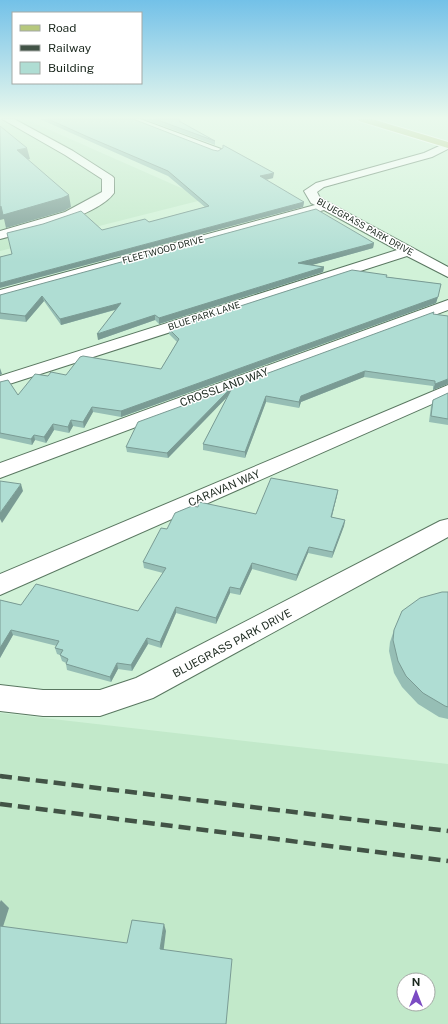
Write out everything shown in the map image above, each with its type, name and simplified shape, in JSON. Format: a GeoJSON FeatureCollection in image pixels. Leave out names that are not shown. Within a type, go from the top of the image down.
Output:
{"type":"FeatureCollection","features":[{"type":"Feature","properties":{"kind":"street"},"geometry":{"type":"LineString","coordinates":[[0,235],[69,217],[95,204],[108,193],[108,178],[91,167]]}},
{"type":"Feature","properties":{"kind":"street","name":"BLUEGRASS PARK DRIVE"},"geometry":{"type":"LineString","coordinates":[[387,167],[313,188],[310,191],[311,196],[315,200],[448,273]]}},
{"type":"Feature","properties":{"kind":"street","name":"FLEETWOOD DRIVE"},"geometry":{"type":"LineString","coordinates":[[0,295],[326,206]]}},
{"type":"Feature","properties":{"kind":"street","name":"BLUE PARK LANE"},"geometry":{"type":"LineString","coordinates":[[0,382],[409,251]]}},
{"type":"Feature","properties":{"kind":"street","name":"CROSSLAND WAY"},"geometry":{"type":"LineString","coordinates":[[0,471],[448,305]]}},
{"type":"Feature","properties":{"kind":"street","name":"CARAVAN WAY"},"geometry":{"type":"LineString","coordinates":[[0,585],[448,390]]}},
{"type":"Feature","properties":{"kind":"street","name":"BLUEGRASS PARK DRIVE"},"geometry":{"type":"LineString","coordinates":[[0,698],[43,703],[100,703],[143,689],[351,580],[448,527]]}},
{"type":"Feature","properties":{"kind":"shaded area"},"geometry":{"type":"Polygon","coordinates":[[[0,167],[133,167],[206,199],[0,251],[0,167]]]}},
{"type":"Feature","properties":{"kind":"shaded area"},"geometry":{"type":"Polygon","coordinates":[[[0,713],[448,764],[448,1024],[0,1024],[0,713]]]}},
{"type":"Feature","properties":{"kind":"building"},"geometry":{"type":"Polygon","coordinates":[[[0,167],[36,167],[69,195],[3,215],[1,206],[0,207],[0,167]]]}},
{"type":"Feature","properties":{"kind":"building"},"geometry":{"type":"Polygon","coordinates":[[[158,167],[263,167],[274,173],[260,176],[304,202],[0,283],[0,257],[12,254],[7,233],[43,224],[81,211],[102,230],[145,219],[149,222],[209,206],[168,171],[158,167]]]}},
{"type":"Feature","properties":{"kind":"building"},"geometry":{"type":"Polygon","coordinates":[[[316,209],[374,243],[298,263],[324,267],[159,318],[155,315],[97,334],[121,303],[60,319],[42,296],[25,316],[0,313],[0,295],[316,209]]]}},
{"type":"Feature","properties":{"kind":"building"},"geometry":{"type":"Polygon","coordinates":[[[352,270],[387,275],[386,277],[441,284],[438,297],[121,411],[92,407],[83,422],[71,420],[68,427],[53,424],[44,437],[34,435],[31,439],[0,433],[0,382],[8,380],[18,395],[35,374],[48,376],[51,372],[66,375],[80,357],[83,356],[161,369],[179,339],[169,329],[352,270]]]}},
{"type":"Feature","properties":{"kind":"building"},"geometry":{"type":"Polygon","coordinates":[[[434,312],[433,314],[448,316],[448,379],[435,384],[435,381],[365,371],[301,396],[299,402],[266,396],[245,452],[203,444],[233,386],[434,312]]]}},
{"type":"Feature","properties":{"kind":"building"},"geometry":{"type":"Polygon","coordinates":[[[231,388],[167,453],[126,447],[138,422],[231,388]]]}},
{"type":"Feature","properties":{"kind":"building"},"geometry":{"type":"Polygon","coordinates":[[[448,393],[448,419],[431,416],[433,400],[448,393]]]}},
{"type":"Feature","properties":{"kind":"building"},"geometry":{"type":"Polygon","coordinates":[[[271,478],[338,490],[331,517],[345,520],[333,552],[309,547],[297,575],[252,563],[240,589],[230,587],[216,618],[176,607],[160,642],[147,638],[131,665],[117,663],[110,677],[66,664],[68,659],[60,655],[63,650],[55,648],[59,641],[11,630],[0,648],[0,600],[21,605],[36,584],[138,611],[166,568],[143,562],[161,528],[167,529],[175,513],[192,506],[198,507],[199,502],[256,514],[271,478]]]}},
{"type":"Feature","properties":{"kind":"building"},"geometry":{"type":"Polygon","coordinates":[[[0,481],[21,484],[0,513],[0,481]]]}},
{"type":"Feature","properties":{"kind":"building"},"geometry":{"type":"Polygon","coordinates":[[[442,592],[448,592],[448,707],[423,693],[406,676],[398,661],[393,640],[394,630],[402,611],[420,598],[442,592]]]}},
{"type":"Feature","properties":{"kind":"building"},"geometry":{"type":"Polygon","coordinates":[[[132,920],[164,924],[160,949],[232,959],[226,1024],[0,1024],[0,926],[127,943],[132,920]]]}},
{"type":"Feature","properties":{"kind":"railway"},"geometry":{"type":"LineString","coordinates":[[4,777],[0,776],[448,831]]}},
{"type":"Feature","properties":{"kind":"railway"},"geometry":{"type":"LineString","coordinates":[[0,804],[448,861]]}}]}
